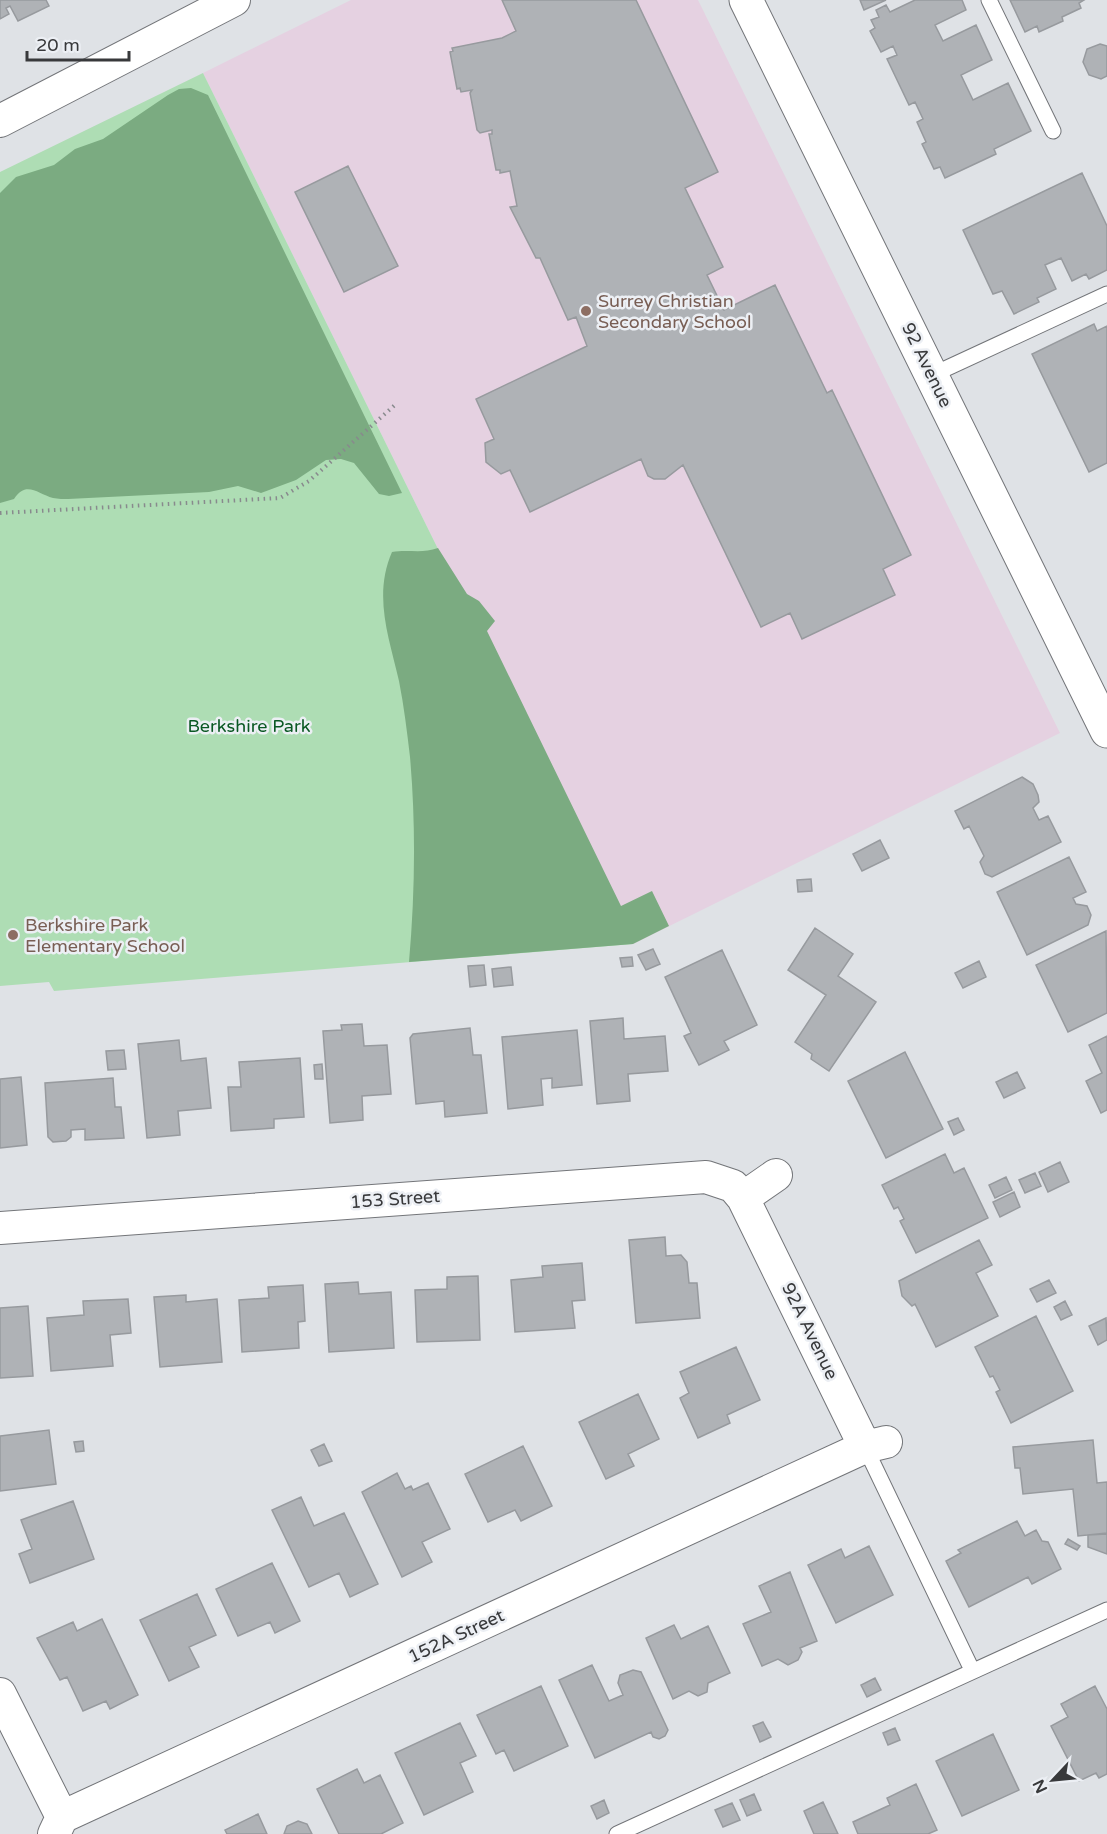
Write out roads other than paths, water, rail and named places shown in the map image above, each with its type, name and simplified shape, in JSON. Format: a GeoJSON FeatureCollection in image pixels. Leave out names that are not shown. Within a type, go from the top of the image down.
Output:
{"type":"FeatureCollection","features":[{"type":"Feature","properties":{"kind":"street"},"geometry":{"type":"LineString","coordinates":[[0,121],[234,0]]}},
{"type":"Feature","properties":{"kind":"street","name":"92 Avenue"},"geometry":{"type":"LineString","coordinates":[[746,0],[1107,731]]}},
{"type":"Feature","properties":{"kind":"street"},"geometry":{"type":"LineString","coordinates":[[743,1198],[776,1175]]}},
{"type":"Feature","properties":{"kind":"street","name":"153 Street"},"geometry":{"type":"LineString","coordinates":[[0,1228],[706,1177],[733,1186],[743,1198]]}},
{"type":"Feature","properties":{"kind":"street","name":"92A Avenue"},"geometry":{"type":"LineString","coordinates":[[743,1198],[876,1444]]}},
{"type":"Feature","properties":{"kind":"street","name":"152A Street"},"geometry":{"type":"LineString","coordinates":[[58,1826],[876,1444]]}},
{"type":"Feature","properties":{"kind":"street"},"geometry":{"type":"LineString","coordinates":[[0,1694],[58,1826]]}},
{"type":"Feature","properties":{"kind":"lane"},"geometry":{"type":"LineString","coordinates":[[989,0],[1053,131]]}},
{"type":"Feature","properties":{"kind":"lane"},"geometry":{"type":"LineString","coordinates":[[932,375],[1107,294]]}},
{"type":"Feature","properties":{"kind":"lane"},"geometry":{"type":"LineString","coordinates":[[876,1444],[972,1670]]}},
{"type":"Feature","properties":{"kind":"lane"},"geometry":{"type":"LineString","coordinates":[[617,1834],[1107,1610]]}},
{"type":"Feature","properties":{"kind":"place","name":"Surrey Christian Secondary School"},"geometry":{"type":"Point","coordinates":[586,311]}},
{"type":"Feature","properties":{"kind":"place","name":"Berkshire Park Elementary School"},"geometry":{"type":"Point","coordinates":[13,935]}},
{"type":"Feature","properties":{"kind":"park label","name":"Berkshire Park"},"geometry":{"type":"Point","coordinates":[249,726]}}]}
